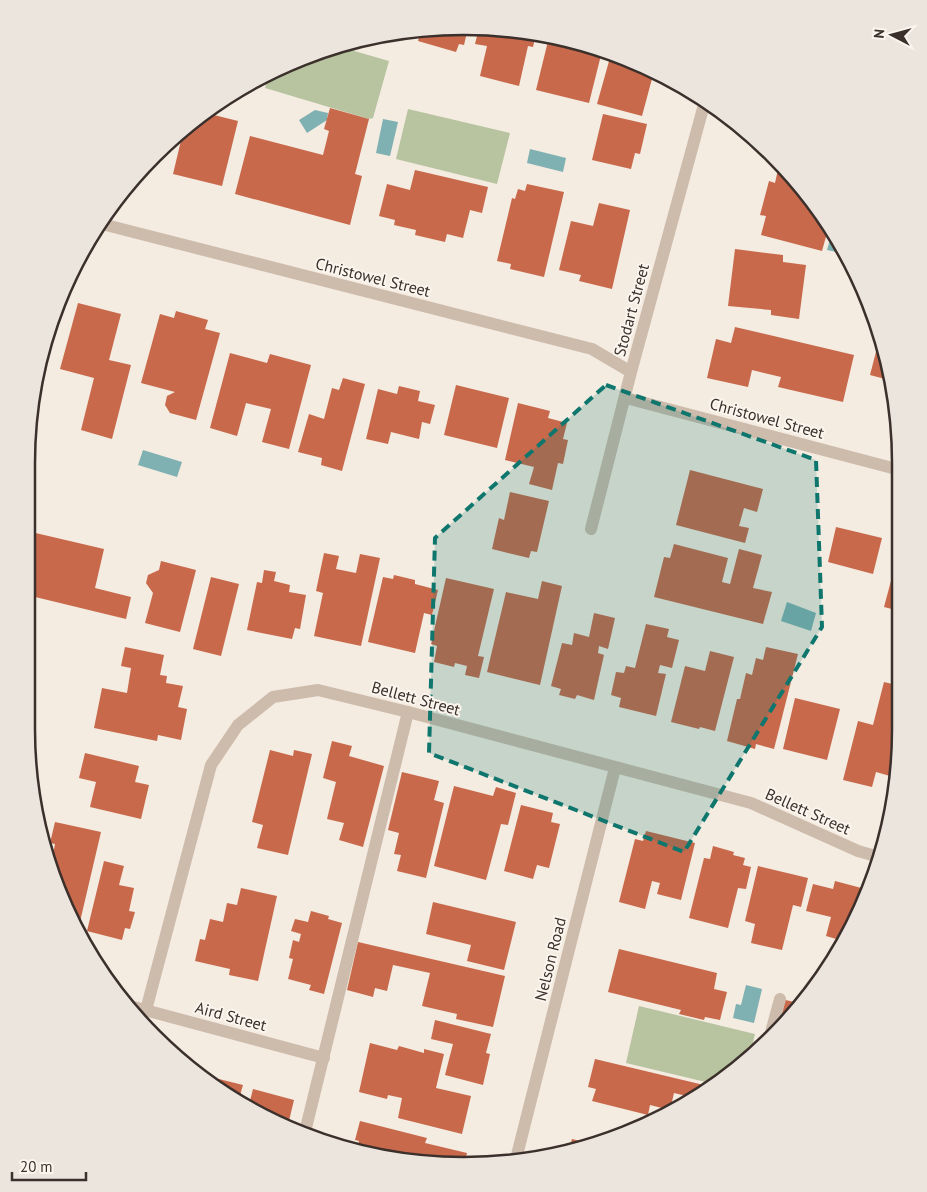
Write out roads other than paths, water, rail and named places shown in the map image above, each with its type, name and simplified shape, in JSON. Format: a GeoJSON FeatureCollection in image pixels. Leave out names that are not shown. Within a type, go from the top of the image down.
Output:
{"type":"FeatureCollection","features":[{"type":"Feature","properties":{"kind":"street","name":"Stodart Street"},"geometry":{"type":"LineString","coordinates":[[591,529],[626,398],[631,372],[703,108]]}},
{"type":"Feature","properties":{"kind":"street","name":"Christowel Street"},"geometry":{"type":"LineString","coordinates":[[107,225],[592,349],[631,372]]}},
{"type":"Feature","properties":{"kind":"street","name":"Christowel Street"},"geometry":{"type":"LineString","coordinates":[[626,398],[892,468]]}},
{"type":"Feature","properties":{"kind":"street","name":"Bellett Street"},"geometry":{"type":"LineString","coordinates":[[146,1010],[211,765],[238,725],[274,697],[318,690],[408,712],[751,803],[858,852],[872,855]]}},
{"type":"Feature","properties":{"kind":"street"},"geometry":{"type":"LineString","coordinates":[[306,1126],[408,712]]}},
{"type":"Feature","properties":{"kind":"street","name":"Nelson Road"},"geometry":{"type":"LineString","coordinates":[[517,1153],[615,768]]}},
{"type":"Feature","properties":{"kind":"street"},"geometry":{"type":"LineString","coordinates":[[773,1024],[780,999]]}},
{"type":"Feature","properties":{"kind":"street","name":"Aird Street"},"geometry":{"type":"LineString","coordinates":[[139,1008],[324,1058]]}},
{"type":"Feature","properties":{"kind":"water"},"geometry":{"type":"Polygon","coordinates":[[[315,110],[328,113],[327,120],[307,133],[299,120],[315,110]]]}},
{"type":"Feature","properties":{"kind":"water"},"geometry":{"type":"Polygon","coordinates":[[[383,119],[398,122],[390,156],[376,153],[383,119]]]}},
{"type":"Feature","properties":{"kind":"water"},"geometry":{"type":"Polygon","coordinates":[[[530,149],[566,158],[563,172],[527,163],[530,149]]]}},
{"type":"Feature","properties":{"kind":"water"},"geometry":{"type":"Polygon","coordinates":[[[830,241],[837,252],[827,250],[830,241]]]}},
{"type":"Feature","properties":{"kind":"water"},"geometry":{"type":"Polygon","coordinates":[[[143,450],[182,462],[177,477],[138,465],[143,450]]]}},
{"type":"Feature","properties":{"kind":"water"},"geometry":{"type":"Polygon","coordinates":[[[787,602],[816,613],[811,631],[781,621],[787,602]]]}},
{"type":"Feature","properties":{"kind":"water"},"geometry":{"type":"Polygon","coordinates":[[[746,985],[762,989],[754,1023],[733,1018],[736,1004],[741,1005],[746,985]]]}}]}
